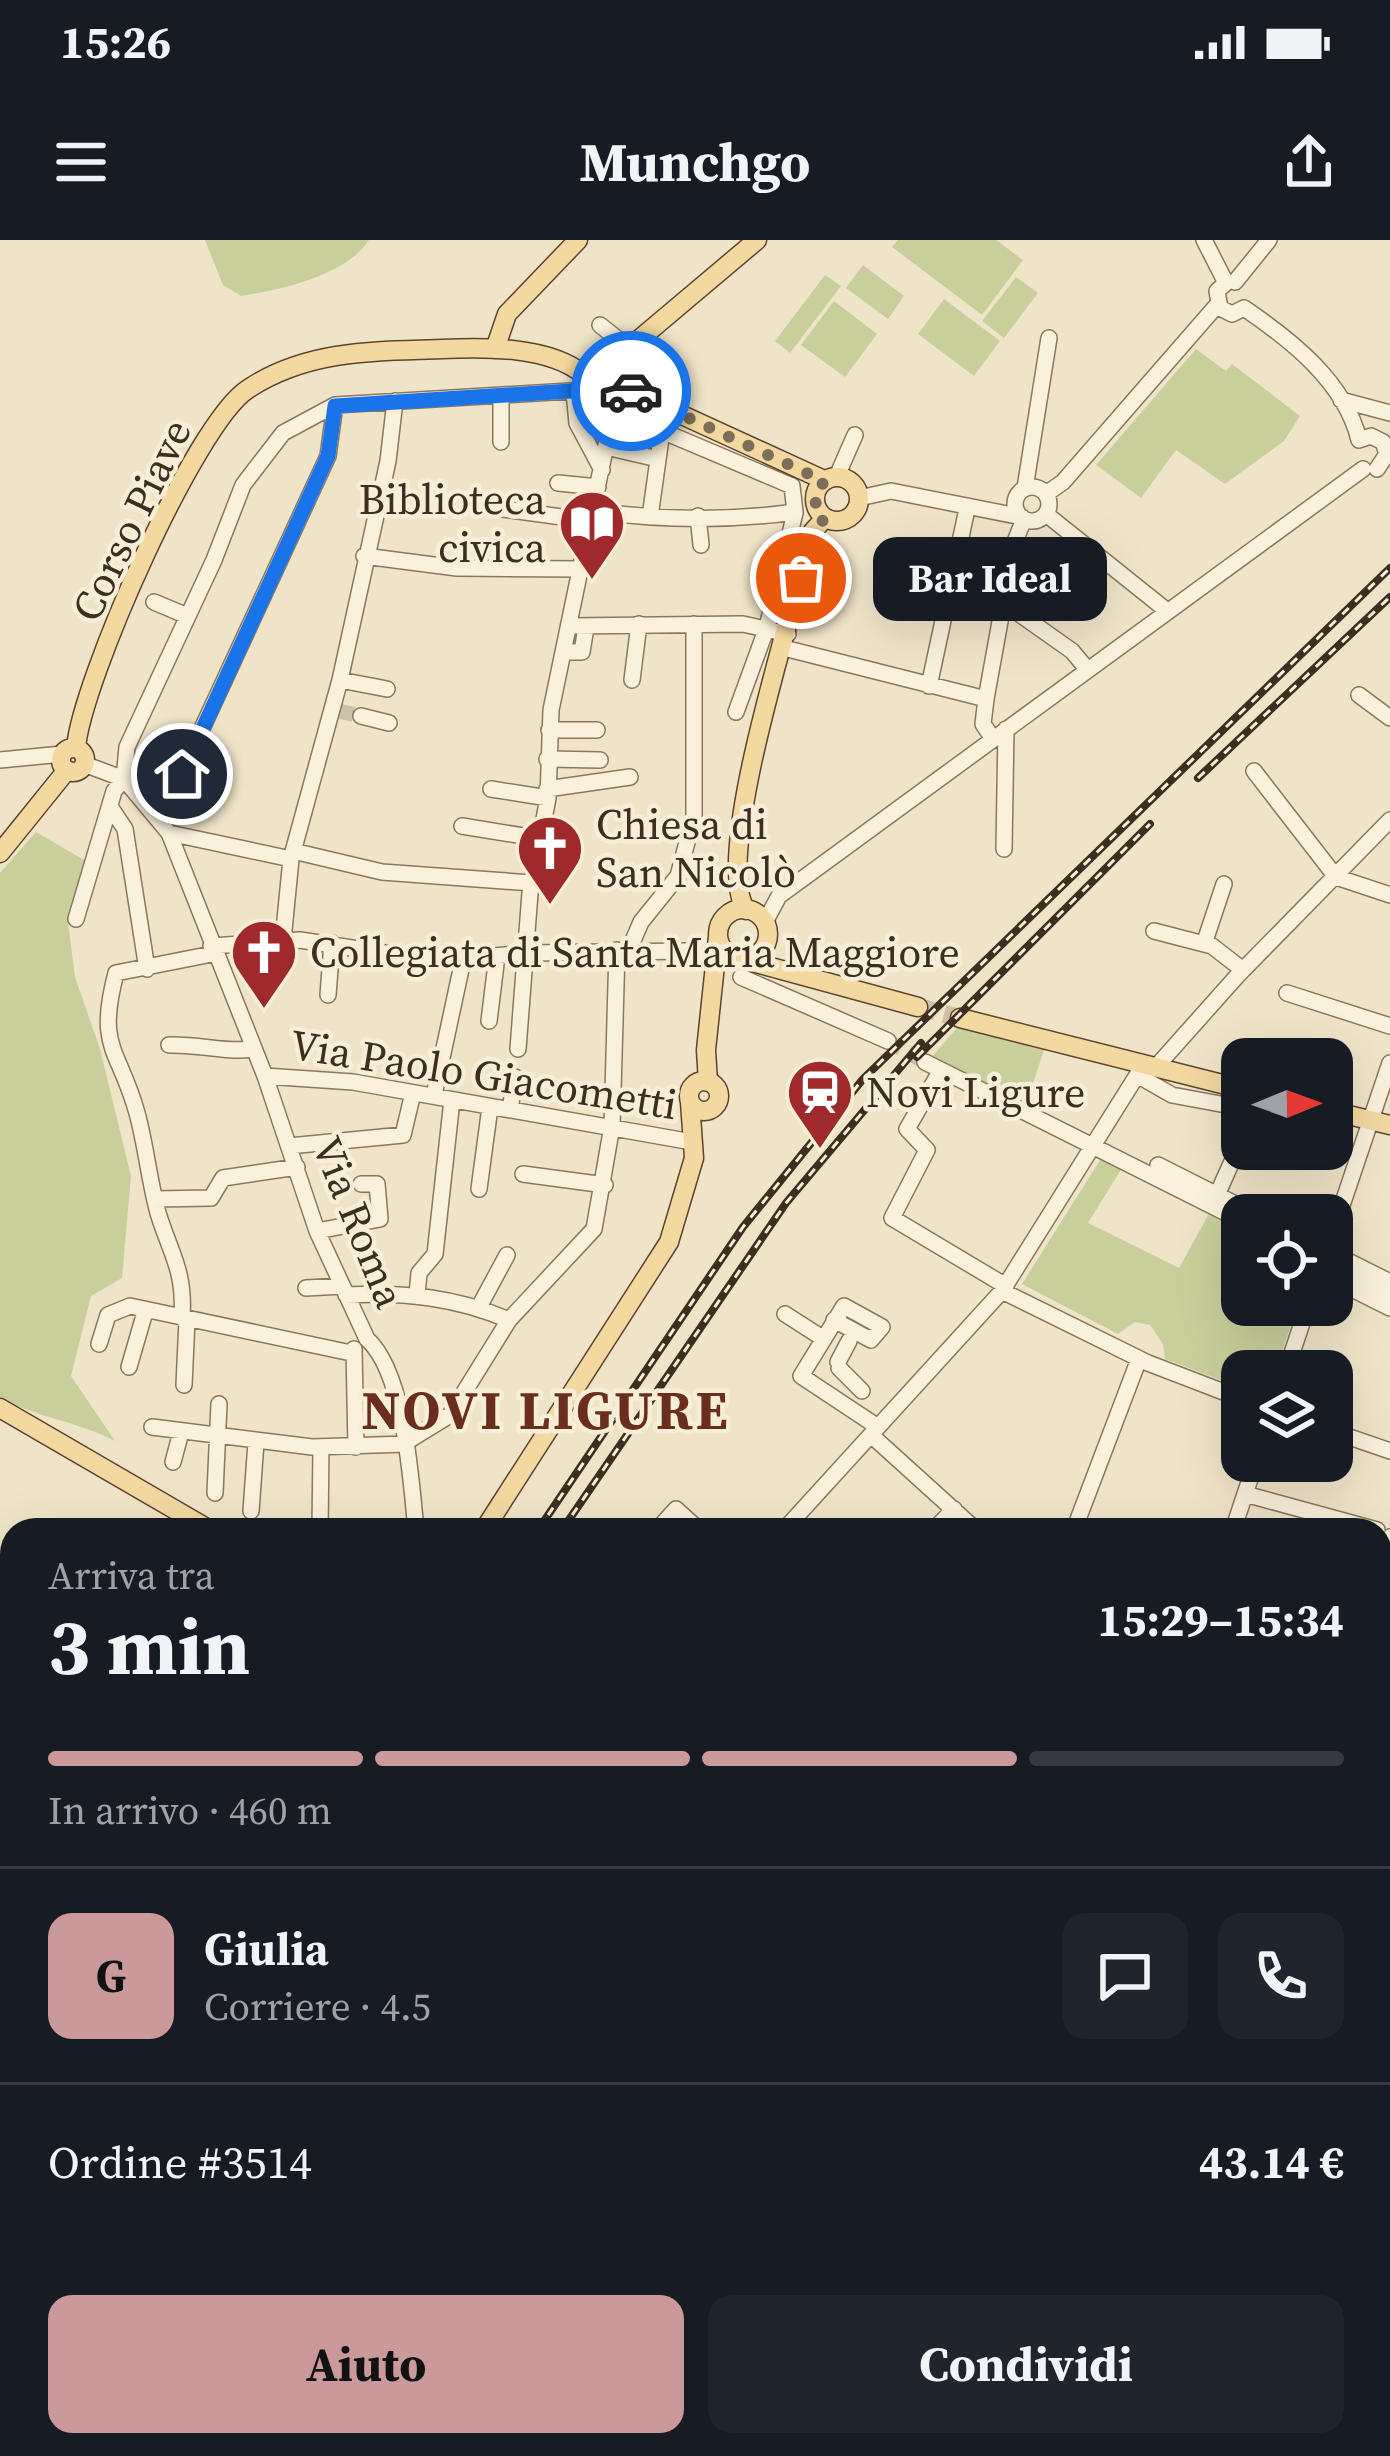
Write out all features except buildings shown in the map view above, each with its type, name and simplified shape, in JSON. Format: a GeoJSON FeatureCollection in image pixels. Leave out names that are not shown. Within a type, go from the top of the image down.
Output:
{"type":"FeatureCollection","features":[{"type":"Feature","properties":{"kind":"main road"},"geometry":{"type":"LineString","coordinates":[[495,349],[507,314],[578,240]]}},
{"type":"Feature","properties":{"kind":"main road"},"geometry":{"type":"LineString","coordinates":[[492,1518],[656,1268],[694,1158],[692,1142],[719,930],[813,531],[825,518],[851,516],[860,498],[850,480],[831,478],[617,386],[628,348],[757,240]]}},
{"type":"Feature","properties":{"kind":"main road","name":"Corso Piave"},"geometry":{"type":"LineString","coordinates":[[0,853],[72,759],[130,592],[194,461],[233,401],[281,371],[327,356],[495,349],[566,364],[581,386],[599,395],[617,386]]}},
{"type":"Feature","properties":{"kind":"main road"},"geometry":{"type":"LineString","coordinates":[[825,518],[814,500],[831,478]]}},
{"type":"Feature","properties":{"kind":"main road"},"geometry":{"type":"LineString","coordinates":[[739,836],[734,882],[746,910],[765,922],[764,947],[776,979]]}},
{"type":"Feature","properties":{"kind":"main road"},"geometry":{"type":"LineString","coordinates":[[719,930],[733,912],[746,910]]}},
{"type":"Feature","properties":{"kind":"main road"},"geometry":{"type":"LineString","coordinates":[[719,930],[724,951],[740,965],[776,979],[918,1007]]}},
{"type":"Feature","properties":{"kind":"main road"},"geometry":{"type":"LineString","coordinates":[[711,1005],[740,965],[764,947]]}},
{"type":"Feature","properties":{"kind":"main road"},"geometry":{"type":"LineString","coordinates":[[960,1018],[1221,1085]]}},
{"type":"Feature","properties":{"kind":"main road"},"geometry":{"type":"LineString","coordinates":[[0,1408],[188,1518]]}},
{"type":"Feature","properties":{"kind":"street"},"geometry":{"type":"LineString","coordinates":[[1204,240],[1231,282],[1248,292],[1244,308]]}},
{"type":"Feature","properties":{"kind":"street"},"geometry":{"type":"LineString","coordinates":[[1244,308],[1228,313],[1218,304],[1217,292],[1270,240]]}},
{"type":"Feature","properties":{"kind":"street"},"geometry":{"type":"LineString","coordinates":[[1219,262],[1255,258]]}},
{"type":"Feature","properties":{"kind":"street"},"geometry":{"type":"LineString","coordinates":[[1046,494],[1063,482],[1218,304]]}},
{"type":"Feature","properties":{"kind":"street"},"geometry":{"type":"LineString","coordinates":[[1244,308],[1287,339],[1341,400],[1359,440],[1353,455],[1377,473]]}},
{"type":"Feature","properties":{"kind":"street"},"geometry":{"type":"LineString","coordinates":[[600,326],[628,348]]}},
{"type":"Feature","properties":{"kind":"street"},"geometry":{"type":"LineString","coordinates":[[999,734],[983,724],[986,699],[1013,547],[1023,518],[1016,499],[1025,488],[1049,338]]}},
{"type":"Feature","properties":{"kind":"street"},"geometry":{"type":"LineString","coordinates":[[76,919],[124,779],[130,733],[257,462],[283,433],[335,406],[581,386],[577,422],[600,479]]}},
{"type":"Feature","properties":{"kind":"street"},"geometry":{"type":"LineString","coordinates":[[518,1049],[532,883],[548,794],[549,730],[563,652],[582,652],[578,627],[583,569],[617,386]]}},
{"type":"Feature","properties":{"kind":"street"},"geometry":{"type":"LineString","coordinates":[[501,396],[501,442]]}},
{"type":"Feature","properties":{"kind":"street"},"geometry":{"type":"LineString","coordinates":[[1341,400],[1390,413]]}},
{"type":"Feature","properties":{"kind":"street"},"geometry":{"type":"LineString","coordinates":[[283,940],[292,855],[336,711],[364,556],[388,461],[395,401]]}},
{"type":"Feature","properties":{"kind":"street"},"geometry":{"type":"LineString","coordinates":[[154,813],[182,774],[320,475],[333,441],[335,406]]}},
{"type":"Feature","properties":{"kind":"street"},"geometry":{"type":"LineString","coordinates":[[650,517],[662,430],[795,487],[795,512],[766,627],[736,712]]}},
{"type":"Feature","properties":{"kind":"street"},"geometry":{"type":"LineString","coordinates":[[831,478],[855,435]]}},
{"type":"Feature","properties":{"kind":"street"},"geometry":{"type":"LineString","coordinates":[[765,922],[779,896],[1166,610],[1377,473],[1388,446],[1378,438],[1359,440]]}},
{"type":"Feature","properties":{"kind":"street"},"geometry":{"type":"LineString","coordinates":[[606,447],[658,459]]}},
{"type":"Feature","properties":{"kind":"street"},"geometry":{"type":"LineString","coordinates":[[558,483],[600,479]]}},
{"type":"Feature","properties":{"kind":"street"},"geometry":{"type":"LineString","coordinates":[[1025,488],[1046,494]]}},
{"type":"Feature","properties":{"kind":"street"},"geometry":{"type":"LineString","coordinates":[[860,498],[890,491],[1023,518],[1046,514],[1166,610]]}},
{"type":"Feature","properties":{"kind":"street"},"geometry":{"type":"LineString","coordinates":[[1046,494],[1046,514]]}},
{"type":"Feature","properties":{"kind":"street"},"geometry":{"type":"LineString","coordinates":[[503,509],[650,517],[795,512]]}},
{"type":"Feature","properties":{"kind":"street"},"geometry":{"type":"LineString","coordinates":[[929,686],[967,509]]}},
{"type":"Feature","properties":{"kind":"street"},"geometry":{"type":"LineString","coordinates":[[698,516],[701,544]]}},
{"type":"Feature","properties":{"kind":"street"},"geometry":{"type":"LineString","coordinates":[[364,556],[457,568],[583,569]]}},
{"type":"Feature","properties":{"kind":"street"},"geometry":{"type":"LineString","coordinates":[[154,602],[184,615]]}},
{"type":"Feature","properties":{"kind":"street"},"geometry":{"type":"LineString","coordinates":[[1004,603],[1072,651],[1087,669]]}},
{"type":"Feature","properties":{"kind":"street"},"geometry":{"type":"LineString","coordinates":[[632,680],[639,624]]}},
{"type":"Feature","properties":{"kind":"street"},"geometry":{"type":"LineString","coordinates":[[152,1427],[321,1447],[406,1443],[440,1424],[461,1403],[509,1320],[594,1229],[612,1126],[623,950],[678,876],[694,815],[694,624]]}},
{"type":"Feature","properties":{"kind":"street"},"geometry":{"type":"LineString","coordinates":[[578,627],[766,627],[786,641],[986,699]]}},
{"type":"Feature","properties":{"kind":"street"},"geometry":{"type":"LineString","coordinates":[[340,680],[387,689]]}},
{"type":"Feature","properties":{"kind":"street"},"geometry":{"type":"LineString","coordinates":[[1359,694],[1390,718]]}},
{"type":"Feature","properties":{"kind":"street"},"geometry":{"type":"LineString","coordinates":[[361,716],[389,723]]}},
{"type":"Feature","properties":{"kind":"street"},"geometry":{"type":"LineString","coordinates":[[549,730],[597,730]]}},
{"type":"Feature","properties":{"kind":"street"},"geometry":{"type":"LineString","coordinates":[[999,734],[1004,849]]}},
{"type":"Feature","properties":{"kind":"street"},"geometry":{"type":"LineString","coordinates":[[0,760],[72,759],[124,779]]}},
{"type":"Feature","properties":{"kind":"street"},"geometry":{"type":"LineString","coordinates":[[548,759],[600,760]]}},
{"type":"Feature","properties":{"kind":"street"},"geometry":{"type":"LineString","coordinates":[[1254,771],[1336,877],[1390,895]]}},
{"type":"Feature","properties":{"kind":"street"},"geometry":{"type":"LineString","coordinates":[[491,789],[548,794],[630,777]]}},
{"type":"Feature","properties":{"kind":"street","name":"Via Roma"},"geometry":{"type":"LineString","coordinates":[[124,779],[169,833],[265,1076],[317,1231],[367,1339],[379,1351],[406,1443],[415,1518]]}},
{"type":"Feature","properties":{"kind":"street"},"geometry":{"type":"LineString","coordinates":[[111,808],[125,829],[147,969]]}},
{"type":"Feature","properties":{"kind":"street"},"geometry":{"type":"LineString","coordinates":[[795,1518],[1004,1289],[1146,1069],[1390,820]]}},
{"type":"Feature","properties":{"kind":"street"},"geometry":{"type":"LineString","coordinates":[[462,826],[542,839]]}},
{"type":"Feature","properties":{"kind":"street"},"geometry":{"type":"LineString","coordinates":[[169,833],[382,872],[532,883]]}},
{"type":"Feature","properties":{"kind":"street"},"geometry":{"type":"LineString","coordinates":[[1204,944],[1224,884]]}},
{"type":"Feature","properties":{"kind":"street"},"geometry":{"type":"LineString","coordinates":[[1154,931],[1204,944],[1243,970]]}},
{"type":"Feature","properties":{"kind":"street"},"geometry":{"type":"LineString","coordinates":[[184,1385],[179,1257],[155,1199],[137,1111],[108,1048],[107,1016],[116,973],[283,940],[332,943],[422,960],[623,950],[691,951],[709,963]]}},
{"type":"Feature","properties":{"kind":"street"},"geometry":{"type":"LineString","coordinates":[[328,995],[332,943]]}},
{"type":"Feature","properties":{"kind":"street"},"geometry":{"type":"LineString","coordinates":[[489,1021],[497,956]]}},
{"type":"Feature","properties":{"kind":"street"},"geometry":{"type":"LineString","coordinates":[[434,1095],[463,960]]}},
{"type":"Feature","properties":{"kind":"street"},"geometry":{"type":"LineString","coordinates":[[776,979],[888,1041]]}},
{"type":"Feature","properties":{"kind":"street"},"geometry":{"type":"LineString","coordinates":[[1287,993],[1390,1025]]}},
{"type":"Feature","properties":{"kind":"street"},"geometry":{"type":"LineString","coordinates":[[169,1045],[207,1044],[225,1053],[253,1049]]}},
{"type":"Feature","properties":{"kind":"street"},"geometry":{"type":"LineString","coordinates":[[925,1061],[938,1076],[1221,1211]]}},
{"type":"Feature","properties":{"kind":"street"},"geometry":{"type":"LineString","coordinates":[[1349,1194],[1380,1122],[1390,1063]]}},
{"type":"Feature","properties":{"kind":"street"},"geometry":{"type":"LineString","coordinates":[[1146,1069],[1172,1095],[1221,1104]]}},
{"type":"Feature","properties":{"kind":"street","name":"Via Paolo Giacometti"},"geometry":{"type":"LineString","coordinates":[[265,1076],[313,1077],[692,1142]]}},
{"type":"Feature","properties":{"kind":"street"},"geometry":{"type":"LineString","coordinates":[[938,1076],[907,1129],[927,1150],[924,1163],[892,1218],[1004,1289],[1139,1359],[1221,1391]]}},
{"type":"Feature","properties":{"kind":"street"},"geometry":{"type":"LineString","coordinates":[[510,1110],[514,1077]]}},
{"type":"Feature","properties":{"kind":"street"},"geometry":{"type":"LineString","coordinates":[[289,1146],[406,1133],[412,1093]]}},
{"type":"Feature","properties":{"kind":"street"},"geometry":{"type":"LineString","coordinates":[[417,1294],[419,1273],[435,1254],[452,1100]]}},
{"type":"Feature","properties":{"kind":"street"},"geometry":{"type":"LineString","coordinates":[[479,1189],[490,1107]]}},
{"type":"Feature","properties":{"kind":"street"},"geometry":{"type":"LineString","coordinates":[[1159,1165],[1221,1197]]}},
{"type":"Feature","properties":{"kind":"street"},"geometry":{"type":"LineString","coordinates":[[155,1199],[212,1198],[223,1178],[297,1167]]}},
{"type":"Feature","properties":{"kind":"street"},"geometry":{"type":"LineString","coordinates":[[1217,1195],[1228,1170]]}},
{"type":"Feature","properties":{"kind":"street"},"geometry":{"type":"LineString","coordinates":[[523,1174],[605,1185]]}},
{"type":"Feature","properties":{"kind":"street"},"geometry":{"type":"LineString","coordinates":[[317,1231],[380,1219],[377,1184],[361,1184]]}},
{"type":"Feature","properties":{"kind":"street"},"geometry":{"type":"LineString","coordinates":[[479,1307],[506,1255]]}},
{"type":"Feature","properties":{"kind":"street"},"geometry":{"type":"LineString","coordinates":[[1353,1264],[1390,1282]]}},
{"type":"Feature","properties":{"kind":"street"},"geometry":{"type":"LineString","coordinates":[[1353,1276],[1390,1295]]}},
{"type":"Feature","properties":{"kind":"street"},"geometry":{"type":"LineString","coordinates":[[306,1288],[417,1294],[479,1307],[509,1320]]}},
{"type":"Feature","properties":{"kind":"street"},"geometry":{"type":"LineString","coordinates":[[1353,1290],[1390,1308]]}},
{"type":"Feature","properties":{"kind":"street"},"geometry":{"type":"LineString","coordinates":[[129,1367],[138,1309]]}},
{"type":"Feature","properties":{"kind":"street"},"geometry":{"type":"LineString","coordinates":[[100,1344],[108,1316],[138,1309],[351,1353]]}},
{"type":"Feature","properties":{"kind":"street"},"geometry":{"type":"LineString","coordinates":[[785,1314],[824,1339]]}},
{"type":"Feature","properties":{"kind":"street"},"geometry":{"type":"LineString","coordinates":[[835,1320],[801,1376],[875,1431],[963,1518]]}},
{"type":"Feature","properties":{"kind":"street"},"geometry":{"type":"LineString","coordinates":[[351,1353],[367,1339]]}},
{"type":"Feature","properties":{"kind":"street"},"geometry":{"type":"LineString","coordinates":[[849,1341],[836,1369],[861,1392]]}},
{"type":"Feature","properties":{"kind":"street"},"geometry":{"type":"LineString","coordinates":[[351,1353],[356,1447]]}},
{"type":"Feature","properties":{"kind":"street"},"geometry":{"type":"LineString","coordinates":[[1079,1518],[1139,1359]]}},
{"type":"Feature","properties":{"kind":"street"},"geometry":{"type":"LineString","coordinates":[[214,1493],[219,1404]]}},
{"type":"Feature","properties":{"kind":"street"},"geometry":{"type":"LineString","coordinates":[[173,1462],[186,1428]]}},
{"type":"Feature","properties":{"kind":"street"},"geometry":{"type":"LineString","coordinates":[[1353,1438],[1390,1450]]}},
{"type":"Feature","properties":{"kind":"street"},"geometry":{"type":"LineString","coordinates":[[250,1511],[256,1442]]}},
{"type":"Feature","properties":{"kind":"street"},"geometry":{"type":"LineString","coordinates":[[320,1518],[321,1447]]}},
{"type":"Feature","properties":{"kind":"street"},"geometry":{"type":"LineString","coordinates":[[1237,1518],[1249,1482]]}},
{"type":"Feature","properties":{"kind":"street"},"geometry":{"type":"LineString","coordinates":[[1245,1494],[1334,1518]]}},
{"type":"Feature","properties":{"kind":"street"},"geometry":{"type":"LineString","coordinates":[[945,1518],[953,1509]]}},
{"type":"Feature","properties":{"kind":"green space"},"geometry":{"type":"Polygon","coordinates":[[[205,240],[369,240],[329,272],[241,296],[223,285],[205,240]]]}},
{"type":"Feature","properties":{"kind":"green space"},"geometry":{"type":"Polygon","coordinates":[[[898,240],[996,240],[1023,260],[982,315],[892,247],[898,240]]]}},
{"type":"Feature","properties":{"kind":"green space"},"geometry":{"type":"Polygon","coordinates":[[[863,265],[904,296],[888,319],[846,288],[863,265]]]}},
{"type":"Feature","properties":{"kind":"green space"},"geometry":{"type":"Polygon","coordinates":[[[825,275],[841,286],[790,353],[775,341],[825,275]]]}},
{"type":"Feature","properties":{"kind":"green space"},"geometry":{"type":"Polygon","coordinates":[[[1016,277],[1038,293],[1004,338],[982,321],[1016,277]]]}},
{"type":"Feature","properties":{"kind":"green space"},"geometry":{"type":"Polygon","coordinates":[[[944,299],[1000,341],[974,376],[918,334],[944,299]]]}},
{"type":"Feature","properties":{"kind":"green space"},"geometry":{"type":"Polygon","coordinates":[[[834,301],[877,334],[845,377],[801,345],[834,301]]]}},
{"type":"Feature","properties":{"kind":"green space"},"geometry":{"type":"Polygon","coordinates":[[[1196,349],[1226,371],[1232,364],[1300,416],[1284,441],[1225,484],[1176,450],[1141,498],[1096,465],[1196,349]]]}},
{"type":"Feature","properties":{"kind":"green space"},"geometry":{"type":"Polygon","coordinates":[[[36,832],[86,861],[68,922],[75,977],[100,1049],[131,1176],[122,1278],[91,1296],[71,1376],[115,1441],[0,1397],[0,873],[36,832]]]}},
{"type":"Feature","properties":{"kind":"green space"},"geometry":{"type":"Polygon","coordinates":[[[961,1023],[1045,1047],[1027,1101],[931,1058],[961,1023]]]}},
{"type":"Feature","properties":{"kind":"green space"},"geometry":{"type":"Polygon","coordinates":[[[1102,1157],[1122,1168],[1088,1223],[1179,1268],[1210,1212],[1221,1218],[1221,1326],[1291,1326],[1282,1350],[1221,1350],[1221,1380],[1165,1359],[1163,1344],[1150,1325],[1135,1322],[1118,1334],[1022,1284],[1102,1157]]]}},
{"type":"Feature","properties":{"kind":"tunnel"},"geometry":{"type":"LineString","coordinates":[[339,711],[361,716]]}},
{"type":"Feature","properties":{"kind":"tunnel"},"geometry":{"type":"LineString","coordinates":[[918,1007],[960,1018]]}},
{"type":"Feature","properties":{"kind":"tunnel"},"geometry":{"type":"LineString","coordinates":[[888,1041],[925,1062]]}},
{"type":"Feature","properties":{"kind":"railway"},"geometry":{"type":"LineString","coordinates":[[546,1518],[743,1227],[863,1079],[1390,568]]}},
{"type":"Feature","properties":{"kind":"railway"},"geometry":{"type":"LineString","coordinates":[[1198,778],[1390,597]]}},
{"type":"Feature","properties":{"kind":"railway"},"geometry":{"type":"LineString","coordinates":[[917,1057],[1150,824]]}},
{"type":"Feature","properties":{"kind":"railway"},"geometry":{"type":"LineString","coordinates":[[570,1518],[786,1203],[921,1043]]}},
{"type":"Feature","properties":{"kind":"way so far"},"geometry":{"type":"LineString","coordinates":[[631,391],[807,468],[824,481],[814,500],[825,518],[813,531],[801,578]]}},
{"type":"Feature","properties":{"kind":"place","name":"Bar Ideal"},"geometry":{"type":"Point","coordinates":[801,578]}},
{"type":"Feature","properties":{"kind":"place","name":"Biblioteca civica"},"geometry":{"type":"Point","coordinates":[592,582]}},
{"type":"Feature","properties":{"kind":"place","name":"Chiesa di San Nicolò"},"geometry":{"type":"Point","coordinates":[550,907]}},
{"type":"Feature","properties":{"kind":"place","name":"Collegiata di Santa Maria Maggiore"},"geometry":{"type":"Point","coordinates":[264,1011]}},
{"type":"Feature","properties":{"kind":"place","name":"Novi Ligure"},"geometry":{"type":"Point","coordinates":[820,1151]}},
{"type":"Feature","properties":{"kind":"district","name":"NOVI LIGURE"},"geometry":{"type":"Point","coordinates":[546,1410]}},
{"type":"Feature","properties":{"kind":"route"},"geometry":{"type":"LineString","coordinates":[[182,774],[328,456],[335,406],[586,390],[599,395],[612,383],[631,391]]}}]}
